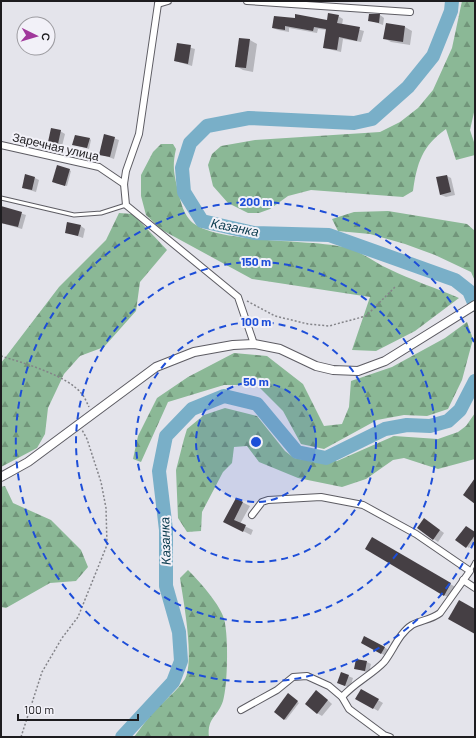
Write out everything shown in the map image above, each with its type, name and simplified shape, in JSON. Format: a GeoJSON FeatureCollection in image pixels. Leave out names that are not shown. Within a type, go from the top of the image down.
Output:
{"type":"FeatureCollection","features":[{"type":"Feature","properties":{"kind":"street"},"geometry":{"type":"LineString","coordinates":[[168,1],[157,2],[139,134],[126,171],[124,184],[126,205],[238,297],[254,344]]}},
{"type":"Feature","properties":{"kind":"street"},"geometry":{"type":"LineString","coordinates":[[247,1],[410,12]]}},
{"type":"Feature","properties":{"kind":"street","name":"Заречная улица"},"geometry":{"type":"LineString","coordinates":[[1,145],[99,167],[124,184]]}},
{"type":"Feature","properties":{"kind":"street"},"geometry":{"type":"LineString","coordinates":[[1,477],[28,462],[156,367],[194,352],[233,345],[254,344],[280,350],[316,366],[333,370],[358,371],[385,361],[475,305]]}},
{"type":"Feature","properties":{"kind":"street"},"geometry":{"type":"LineString","coordinates":[[252,515],[262,502],[268,500],[321,497],[356,503],[373,510],[416,534],[470,571],[440,613],[434,617],[412,625],[406,630],[384,661],[353,685],[342,697]]}},
{"type":"Feature","properties":{"kind":"street"},"geometry":{"type":"LineString","coordinates":[[463,580],[475,588]]}},
{"type":"Feature","properties":{"kind":"street"},"geometry":{"type":"LineString","coordinates":[[241,710],[277,690],[293,677],[307,676],[329,686],[342,697],[348,709],[384,735],[390,737]]}},
{"type":"Feature","properties":{"kind":"lane"},"geometry":{"type":"LineString","coordinates":[[1,198],[74,215],[101,213],[126,205]]}},
{"type":"Feature","properties":{"kind":"lane"},"geometry":{"type":"LineString","coordinates":[[470,571],[475,562]]}},
{"type":"Feature","properties":{"kind":"path"},"geometry":{"type":"LineString","coordinates":[[238,297],[275,316],[308,324],[329,326],[366,316],[395,287]]}},
{"type":"Feature","properties":{"kind":"path"},"geometry":{"type":"LineString","coordinates":[[1,356],[31,365],[70,383],[81,393],[94,414]]}},
{"type":"Feature","properties":{"kind":"path"},"geometry":{"type":"LineString","coordinates":[[21,737],[42,672],[62,638],[78,617],[107,544],[106,508],[101,482],[87,439],[79,425]]}},
{"type":"Feature","properties":{"kind":"green space"},"geometry":{"type":"Polygon","coordinates":[[[462,1],[475,1],[475,108],[470,130],[475,145],[475,155],[456,160],[446,129],[431,142],[426,149],[416,172],[413,191],[403,197],[311,190],[288,196],[270,209],[259,213],[248,213],[228,203],[213,186],[208,165],[212,154],[221,146],[255,140],[380,132],[400,122],[418,108],[433,90],[452,48],[462,1]]]}},
{"type":"Feature","properties":{"kind":"green space"},"geometry":{"type":"Polygon","coordinates":[[[161,144],[173,144],[176,149],[174,170],[181,202],[189,219],[200,227],[217,233],[239,237],[332,245],[348,248],[397,273],[459,298],[415,331],[376,351],[352,350],[370,297],[252,279],[162,230],[146,215],[141,196],[141,175],[153,152],[161,144]]]}},
{"type":"Feature","properties":{"kind":"green space"},"geometry":{"type":"Polygon","coordinates":[[[388,211],[467,224],[475,231],[475,281],[471,272],[435,255],[405,244],[370,234],[338,231],[332,219],[354,212],[388,211]]]}},
{"type":"Feature","properties":{"kind":"green space"},"geometry":{"type":"Polygon","coordinates":[[[119,213],[133,214],[167,250],[140,282],[136,311],[104,347],[80,356],[64,374],[48,408],[45,434],[37,448],[1,467],[1,363],[59,287],[106,240],[119,213]]]}},
{"type":"Feature","properties":{"kind":"green space"},"geometry":{"type":"Polygon","coordinates":[[[467,322],[473,339],[462,380],[448,409],[427,416],[404,415],[377,420],[324,449],[301,444],[283,411],[257,385],[224,385],[168,402],[141,462],[133,459],[138,436],[157,398],[188,377],[234,353],[267,356],[303,384],[324,426],[342,424],[349,407],[351,381],[392,367],[445,338],[467,322]]]}},
{"type":"Feature","properties":{"kind":"green space"},"geometry":{"type":"Polygon","coordinates":[[[225,408],[257,416],[285,451],[294,458],[305,460],[337,461],[394,436],[438,439],[458,432],[466,426],[475,413],[475,459],[438,469],[404,458],[393,460],[366,479],[342,487],[298,478],[259,462],[247,446],[234,447],[232,463],[223,472],[202,512],[201,531],[187,532],[178,518],[176,470],[187,429],[204,415],[225,408]]]}},
{"type":"Feature","properties":{"kind":"green space"},"geometry":{"type":"Polygon","coordinates":[[[5,486],[13,503],[51,520],[81,550],[88,567],[76,581],[50,583],[6,608],[1,607],[1,487],[5,486]]]}},
{"type":"Feature","properties":{"kind":"green space"},"geometry":{"type":"Polygon","coordinates":[[[188,570],[212,598],[220,610],[225,623],[227,658],[225,694],[223,701],[211,721],[209,737],[134,737],[155,710],[182,683],[188,670],[189,645],[180,578],[188,570]]]}},
{"type":"Feature","properties":{"kind":"building"},"geometry":{"type":"Polygon","coordinates":[[[328,13],[339,15],[337,23],[360,27],[357,41],[339,37],[337,50],[323,48],[326,29],[314,27],[313,31],[285,26],[285,30],[272,28],[274,16],[295,18],[295,14],[327,20],[328,13]]]}},
{"type":"Feature","properties":{"kind":"building"},"geometry":{"type":"Polygon","coordinates":[[[369,14],[380,14],[379,23],[368,21],[369,14]]]}},
{"type":"Feature","properties":{"kind":"building"},"geometry":{"type":"Polygon","coordinates":[[[386,23],[405,26],[403,42],[383,39],[386,23]]]}},
{"type":"Feature","properties":{"kind":"building"},"geometry":{"type":"Polygon","coordinates":[[[239,38],[250,39],[246,68],[235,67],[239,38]]]}},
{"type":"Feature","properties":{"kind":"building"},"geometry":{"type":"Polygon","coordinates":[[[177,43],[191,45],[188,64],[174,61],[177,43]]]}},
{"type":"Feature","properties":{"kind":"building"},"geometry":{"type":"Polygon","coordinates":[[[51,128],[61,130],[58,144],[48,142],[51,128]]]}},
{"type":"Feature","properties":{"kind":"building"},"geometry":{"type":"Polygon","coordinates":[[[104,134],[115,137],[110,157],[99,155],[104,134]]]}},
{"type":"Feature","properties":{"kind":"building"},"geometry":{"type":"Polygon","coordinates":[[[75,135],[90,138],[87,148],[72,145],[75,135]]]}},
{"type":"Feature","properties":{"kind":"building"},"geometry":{"type":"Polygon","coordinates":[[[57,165],[70,169],[65,186],[52,182],[57,165]]]}},
{"type":"Feature","properties":{"kind":"building"},"geometry":{"type":"Polygon","coordinates":[[[25,174],[35,177],[32,190],[22,188],[25,174]]]}},
{"type":"Feature","properties":{"kind":"building"},"geometry":{"type":"Polygon","coordinates":[[[447,175],[451,192],[440,195],[436,177],[447,175]]]}},
{"type":"Feature","properties":{"kind":"building"},"geometry":{"type":"Polygon","coordinates":[[[1,206],[22,212],[18,227],[1,223],[1,206]]]}},
{"type":"Feature","properties":{"kind":"building"},"geometry":{"type":"Polygon","coordinates":[[[67,222],[81,225],[78,236],[65,233],[67,222]]]}},
{"type":"Feature","properties":{"kind":"building"},"geometry":{"type":"Polygon","coordinates":[[[475,478],[475,504],[463,495],[475,478]]]}},
{"type":"Feature","properties":{"kind":"building"},"geometry":{"type":"Polygon","coordinates":[[[236,498],[243,502],[234,520],[246,525],[243,532],[223,522],[236,498]]]}},
{"type":"Feature","properties":{"kind":"building"},"geometry":{"type":"Polygon","coordinates":[[[424,518],[440,530],[433,540],[417,528],[424,518]]]}},
{"type":"Feature","properties":{"kind":"building"},"geometry":{"type":"Polygon","coordinates":[[[466,526],[475,532],[475,535],[466,548],[455,540],[466,526]]]}},
{"type":"Feature","properties":{"kind":"building"},"geometry":{"type":"Polygon","coordinates":[[[372,537],[451,583],[444,596],[365,549],[372,537]]]}},
{"type":"Feature","properties":{"kind":"building"},"geometry":{"type":"Polygon","coordinates":[[[459,600],[475,609],[475,634],[448,619],[459,600]]]}},
{"type":"Feature","properties":{"kind":"building"},"geometry":{"type":"Polygon","coordinates":[[[364,636],[385,647],[381,654],[361,643],[364,636]]]}},
{"type":"Feature","properties":{"kind":"building"},"geometry":{"type":"Polygon","coordinates":[[[356,659],[367,661],[365,671],[354,669],[356,659]]]}},
{"type":"Feature","properties":{"kind":"building"},"geometry":{"type":"Polygon","coordinates":[[[341,672],[349,675],[345,686],[337,683],[341,672]]]}},
{"type":"Feature","properties":{"kind":"building"},"geometry":{"type":"Polygon","coordinates":[[[361,689],[379,699],[373,709],[355,699],[361,689]]]}},
{"type":"Feature","properties":{"kind":"building"},"geometry":{"type":"Polygon","coordinates":[[[316,690],[328,700],[317,714],[305,704],[316,690]]]}},
{"type":"Feature","properties":{"kind":"building"},"geometry":{"type":"Polygon","coordinates":[[[288,693],[298,701],[284,720],[274,712],[288,693]]]}},
{"type":"Feature","properties":{"kind":"waterway","name":"Казанка"},"geometry":{"type":"LineString","coordinates":[[452,1],[451,11],[433,56],[408,87],[372,119],[354,123],[249,118],[207,126],[190,143],[182,168],[184,192],[202,221],[254,233],[329,235],[455,280],[469,291],[475,305]]}},
{"type":"Feature","properties":{"kind":"waterway","name":"Казанка"},"geometry":{"type":"LineString","coordinates":[[122,737],[173,682],[181,661],[179,632],[166,586],[166,530],[159,471],[166,436],[192,409],[224,396],[257,404],[297,452],[326,458],[385,429],[407,425],[430,426],[448,421],[460,410],[475,381]]}}]}
